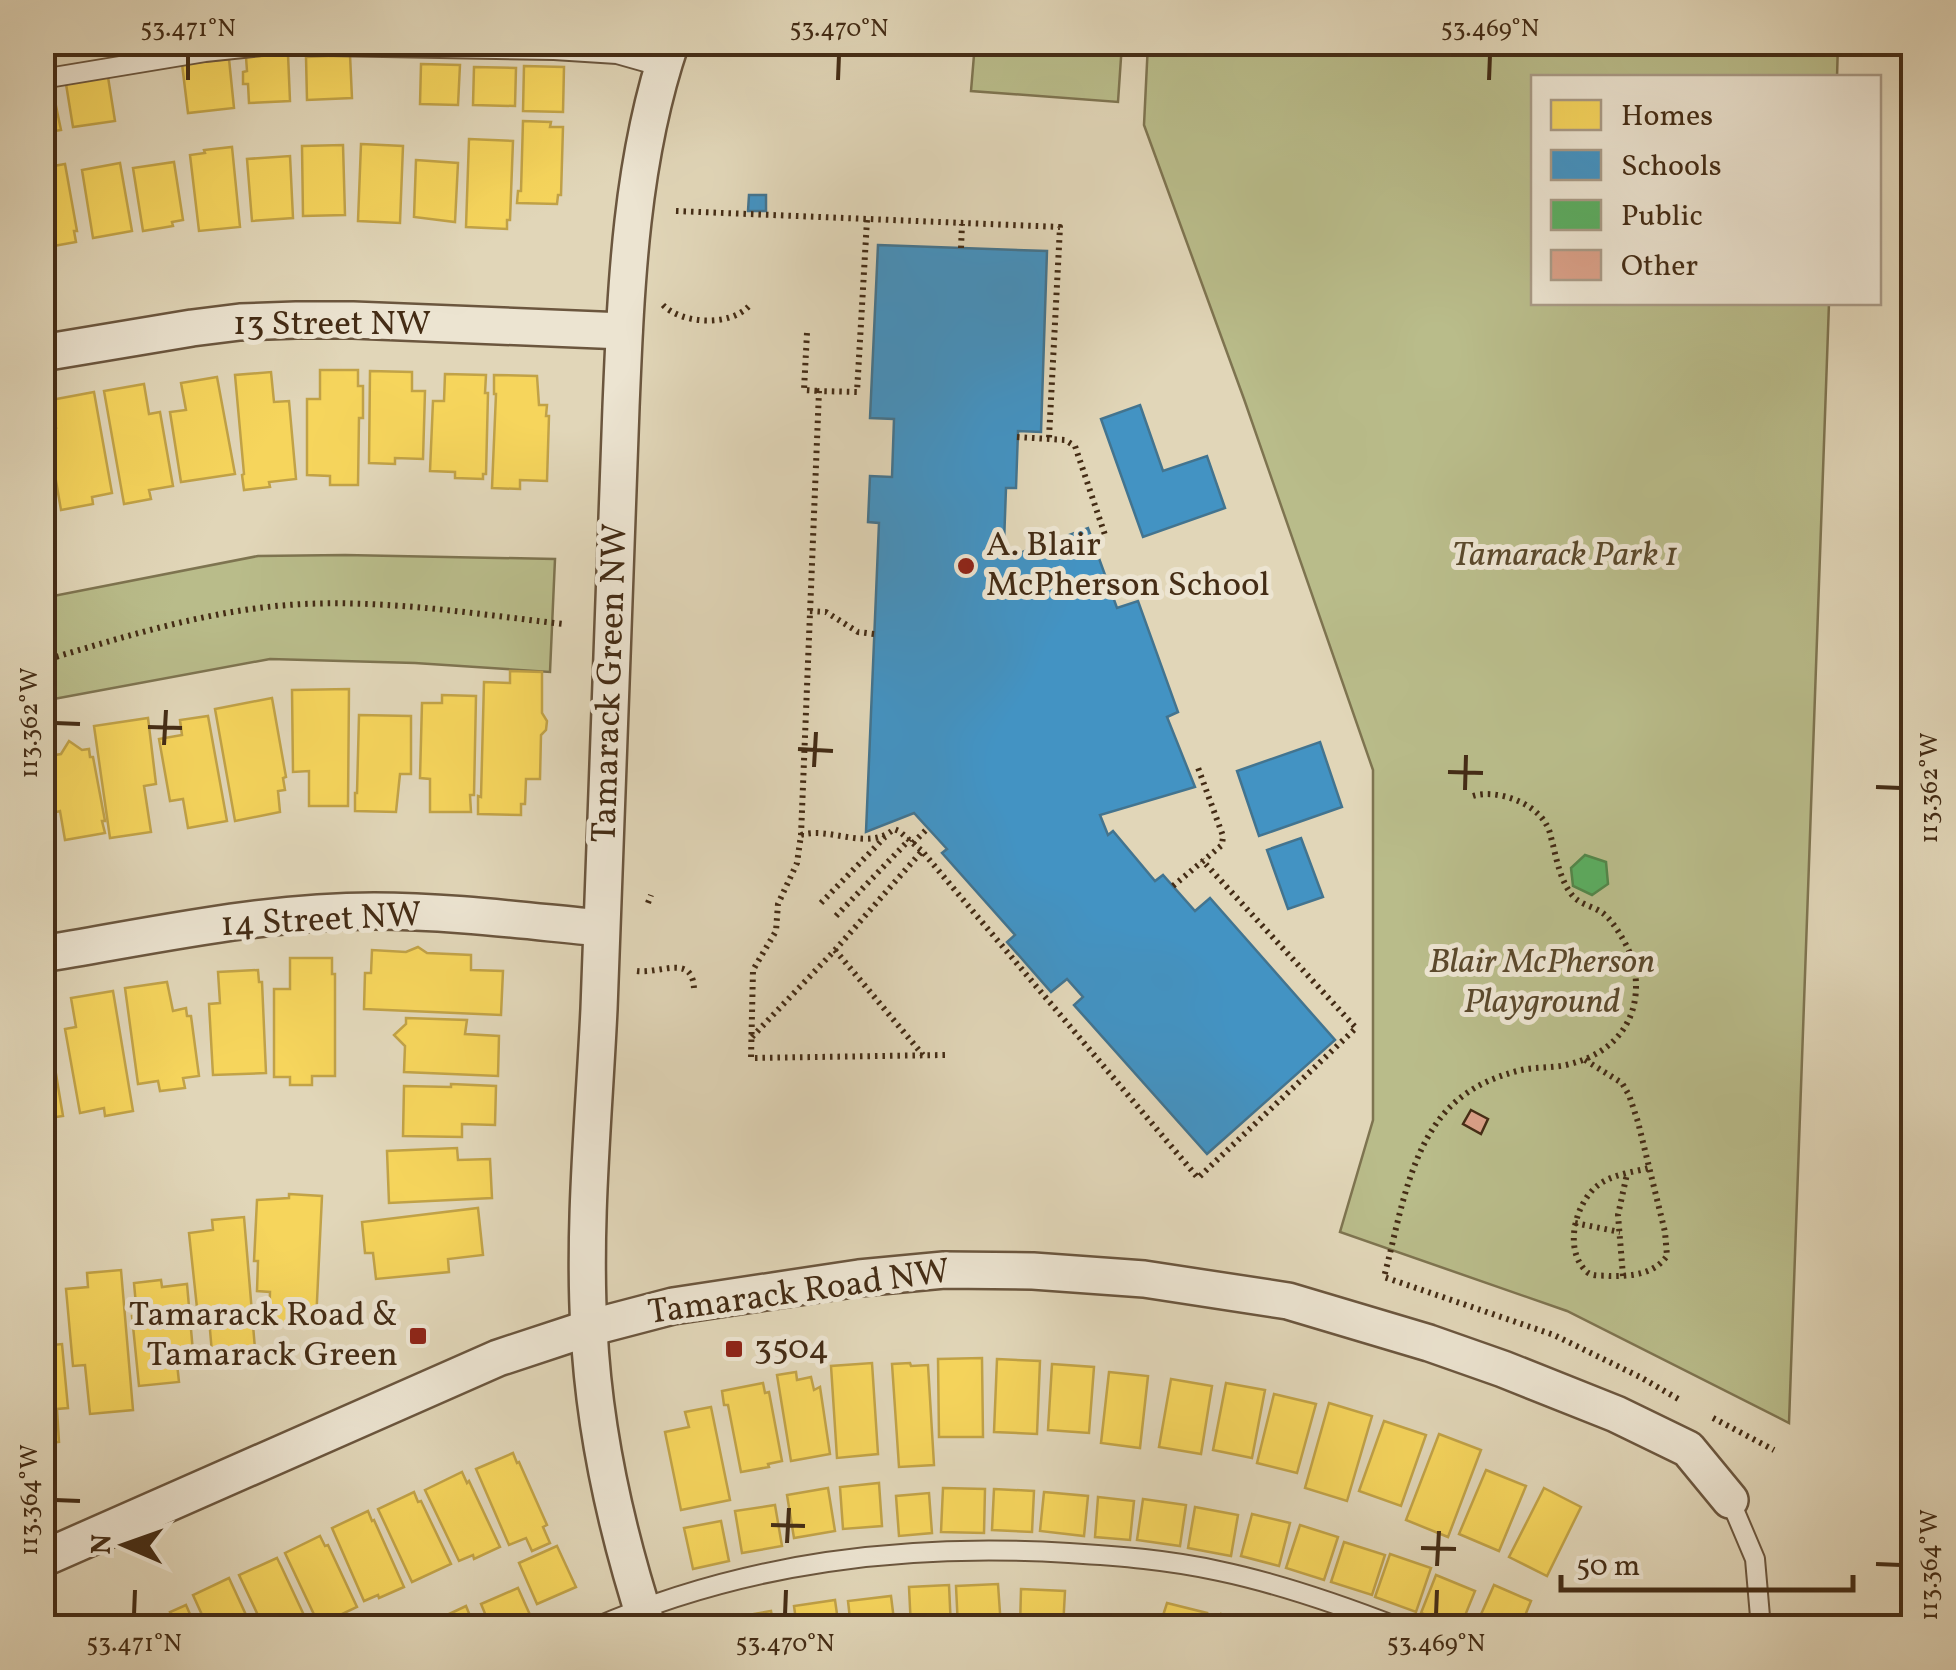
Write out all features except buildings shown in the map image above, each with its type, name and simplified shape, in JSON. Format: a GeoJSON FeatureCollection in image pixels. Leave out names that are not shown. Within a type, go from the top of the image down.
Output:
{"type":"FeatureCollection","features":[{"type":"Feature","properties":{"kind":"street","name":"Tamarack Green NW"},"geometry":{"type":"LineString","coordinates":[[645,1617],[624,1552],[595,1404],[588,1328],[588,1250],[624,331],[634,214],[667,54]]}},
{"type":"Feature","properties":{"kind":"street","name":"13 Street NW"},"geometry":{"type":"LineString","coordinates":[[42,353],[224,324],[296,320],[624,331]]}},
{"type":"Feature","properties":{"kind":"street","name":"14 Street NW"},"geometry":{"type":"LineString","coordinates":[[42,954],[222,924],[322,913],[460,914],[601,928]]}},
{"type":"Feature","properties":{"kind":"street","name":"Tamarack Road NW"},"geometry":{"type":"LineString","coordinates":[[42,1559],[498,1358],[588,1328],[672,1306],[750,1293],[944,1270],[1032,1270],[1144,1279],[1288,1301],[1503,1368],[1616,1414],[1688,1449],[1730,1500]]}},
{"type":"Feature","properties":{"kind":"lane"},"geometry":{"type":"LineString","coordinates":[[42,80],[205,52],[271,45],[667,54]]}},
{"type":"Feature","properties":{"kind":"lane"},"geometry":{"type":"LineString","coordinates":[[1730,1500],[1755,1559],[1761,1628]]}},
{"type":"Feature","properties":{"kind":"lane"},"geometry":{"type":"LineString","coordinates":[[594,1628],[645,1617],[762,1572],[852,1558],[1022,1550],[1128,1557],[1218,1570],[1317,1597],[1400,1628]]}},
{"type":"Feature","properties":{"kind":"path"},"geometry":{"type":"LineString","coordinates":[[676,211],[1060,227],[1048,438]]}},
{"type":"Feature","properties":{"kind":"path"},"geometry":{"type":"LineString","coordinates":[[807,333],[802,357],[804,390],[857,392],[867,220]]}},
{"type":"Feature","properties":{"kind":"path"},"geometry":{"type":"LineString","coordinates":[[962,224],[962,248]]}},
{"type":"Feature","properties":{"kind":"path"},"geometry":{"type":"LineString","coordinates":[[662,304],[672,314],[710,320],[743,317],[748,306]]}},
{"type":"Feature","properties":{"kind":"path"},"geometry":{"type":"LineString","coordinates":[[819,391],[801,835],[798,863],[778,904],[776,931],[749,980],[751,1058],[945,1055]]}},
{"type":"Feature","properties":{"kind":"path"},"geometry":{"type":"LineString","coordinates":[[1017,437],[1065,440],[1075,446],[1106,538]]}},
{"type":"Feature","properties":{"kind":"path"},"geometry":{"type":"LineString","coordinates":[[42,662],[229,612],[302,604],[385,604],[563,624]]}},
{"type":"Feature","properties":{"kind":"path"},"geometry":{"type":"LineString","coordinates":[[810,611],[826,612],[858,632],[874,634]]}},
{"type":"Feature","properties":{"kind":"path"},"geometry":{"type":"LineString","coordinates":[[1173,886],[1222,844],[1223,836],[1196,765]]}},
{"type":"Feature","properties":{"kind":"path"},"geometry":{"type":"LineString","coordinates":[[1473,796],[1510,798],[1546,822],[1558,868],[1572,895],[1604,914],[1634,961],[1637,985],[1633,1007],[1626,1028],[1614,1042],[1584,1059],[1488,1080],[1446,1111],[1418,1158],[1384,1278],[1554,1335],[1687,1404]]}},
{"type":"Feature","properties":{"kind":"path"},"geometry":{"type":"LineString","coordinates":[[836,916],[928,828]]}},
{"type":"Feature","properties":{"kind":"path"},"geometry":{"type":"LineString","coordinates":[[822,903],[894,829],[911,841],[1198,1178],[1277,1097],[1356,1028],[1202,860]]}},
{"type":"Feature","properties":{"kind":"path"},"geometry":{"type":"LineString","coordinates":[[801,835],[812,832],[854,839],[886,836]]}},
{"type":"Feature","properties":{"kind":"path"},"geometry":{"type":"LineString","coordinates":[[752,1038],[922,851]]}},
{"type":"Feature","properties":{"kind":"path"},"geometry":{"type":"LineString","coordinates":[[835,950],[923,1055]]}},
{"type":"Feature","properties":{"kind":"path"},"geometry":{"type":"LineString","coordinates":[[638,971],[688,970],[696,980],[694,993]]}},
{"type":"Feature","properties":{"kind":"path"},"geometry":{"type":"LineString","coordinates":[[1584,1059],[1622,1083],[1638,1122],[1659,1208],[1667,1256],[1662,1264],[1636,1276],[1594,1276],[1578,1259],[1573,1238],[1575,1223],[1594,1188],[1602,1182],[1649,1168]]}},
{"type":"Feature","properties":{"kind":"path"},"geometry":{"type":"LineString","coordinates":[[1623,1276],[1618,1215],[1627,1174]]}},
{"type":"Feature","properties":{"kind":"path"},"geometry":{"type":"LineString","coordinates":[[1575,1223],[1620,1232]]}},
{"type":"Feature","properties":{"kind":"path"},"geometry":{"type":"LineString","coordinates":[[1703,1413],[1774,1450]]}},
{"type":"Feature","properties":{"kind":"green space"},"geometry":{"type":"Polygon","coordinates":[[[975,43],[1122,43],[1118,102],[971,91],[975,43]]]}},
{"type":"Feature","properties":{"kind":"green space","name":"Tamarack Park 1"},"geometry":{"type":"Polygon","coordinates":[[[1148,43],[1838,43],[1837,75],[1531,75],[1531,305],[1829,305],[1789,1423],[1567,1311],[1340,1232],[1373,1120],[1373,770],[1144,125],[1148,43]]]}},
{"type":"Feature","properties":{"kind":"green space"},"geometry":{"type":"Polygon","coordinates":[[[258,556],[555,559],[550,672],[270,659],[43,701],[43,598],[258,556]]]}},
{"type":"Feature","properties":{"kind":"place","name":"A. Blair McPherson School"},"geometry":{"type":"Point","coordinates":[966,566]}},
{"type":"Feature","properties":{"kind":"place","name":"Tamarack Road & Tamarack Green"},"geometry":{"type":"Point","coordinates":[418,1336]}},
{"type":"Feature","properties":{"kind":"place","name":"3504"},"geometry":{"type":"Point","coordinates":[734,1349]}},
{"type":"Feature","properties":{"kind":"park label","name":"Blair McPherson Playground"},"geometry":{"type":"Point","coordinates":[1542,983]}}]}
